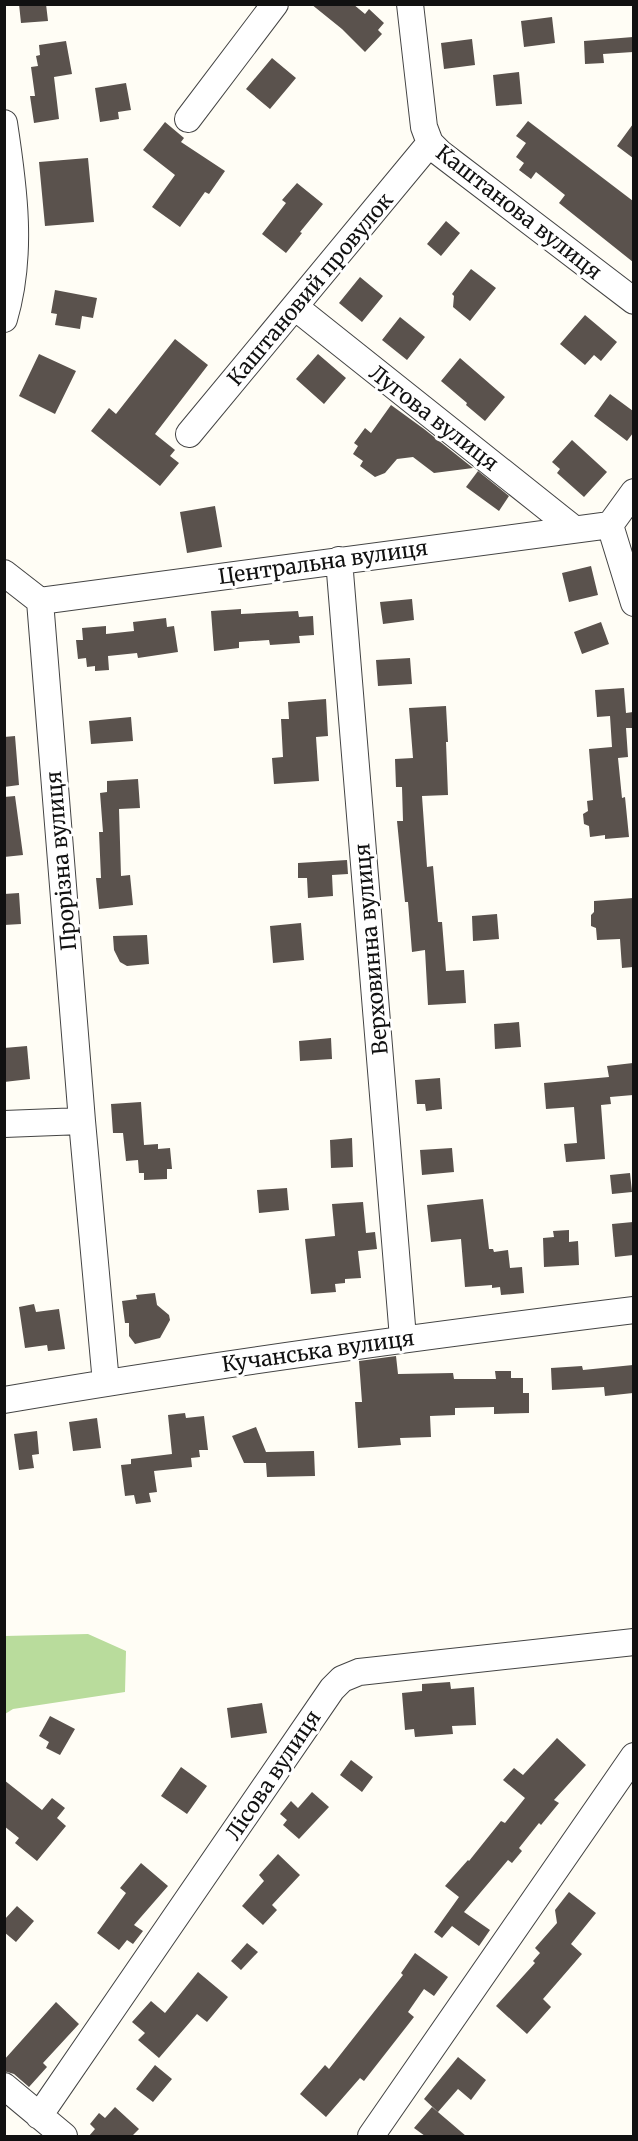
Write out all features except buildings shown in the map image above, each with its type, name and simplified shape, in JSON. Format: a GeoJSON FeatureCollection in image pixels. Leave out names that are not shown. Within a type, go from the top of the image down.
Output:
{"type":"FeatureCollection","features":[{"type":"Feature","properties":{"kind":"street"},"geometry":{"type":"LineString","coordinates":[[188,119],[275,4]]}},
{"type":"Feature","properties":{"kind":"street","name":"Каштанова вулиця"},"geometry":{"type":"LineString","coordinates":[[410,4],[424,127],[430,143],[633,301]]}},
{"type":"Feature","properties":{"kind":"street"},"geometry":{"type":"LineString","coordinates":[[4,123],[14,190],[15,246],[11,298],[4,319]]}},
{"type":"Feature","properties":{"kind":"street","name":"Каштановий провулок"},"geometry":{"type":"LineString","coordinates":[[189,434],[430,143]]}},
{"type":"Feature","properties":{"kind":"street","name":"Лугова вулиця"},"geometry":{"type":"LineString","coordinates":[[295,307],[574,529]]}},
{"type":"Feature","properties":{"kind":"street"},"geometry":{"type":"LineString","coordinates":[[633,492],[610,525],[633,603]]}},
{"type":"Feature","properties":{"kind":"street","name":"Центральна вулиця"},"geometry":{"type":"LineString","coordinates":[[40,601],[610,525]]}},
{"type":"Feature","properties":{"kind":"street","name":"Верховинна вулиця"},"geometry":{"type":"LineString","coordinates":[[339,560],[403,1338]]}},
{"type":"Feature","properties":{"kind":"street"},"geometry":{"type":"LineString","coordinates":[[4,573],[40,601]]}},
{"type":"Feature","properties":{"kind":"street","name":"Прорізна вулиця"},"geometry":{"type":"LineString","coordinates":[[40,601],[82,1121],[106,1383]]}},
{"type":"Feature","properties":{"kind":"street"},"geometry":{"type":"LineString","coordinates":[[4,1124],[82,1121]]}},
{"type":"Feature","properties":{"kind":"street","name":"Кучанська вулиця"},"geometry":{"type":"LineString","coordinates":[[4,1400],[403,1338],[633,1310]]}},
{"type":"Feature","properties":{"kind":"street","name":"Лісова вулиця"},"geometry":{"type":"LineString","coordinates":[[39,2116],[332,1689],[342,1679],[359,1672],[633,1642]]}},
{"type":"Feature","properties":{"kind":"street"},"geometry":{"type":"LineString","coordinates":[[371,2136],[633,1756]]}},
{"type":"Feature","properties":{"kind":"street"},"geometry":{"type":"LineString","coordinates":[[4,2086],[64,2136]]}},
{"type":"Feature","properties":{"kind":"green space"},"geometry":{"type":"Polygon","coordinates":[[[88,1634],[126,1651],[125,1692],[13,1709],[5,1714],[5,1636],[88,1634]]]}}]}
